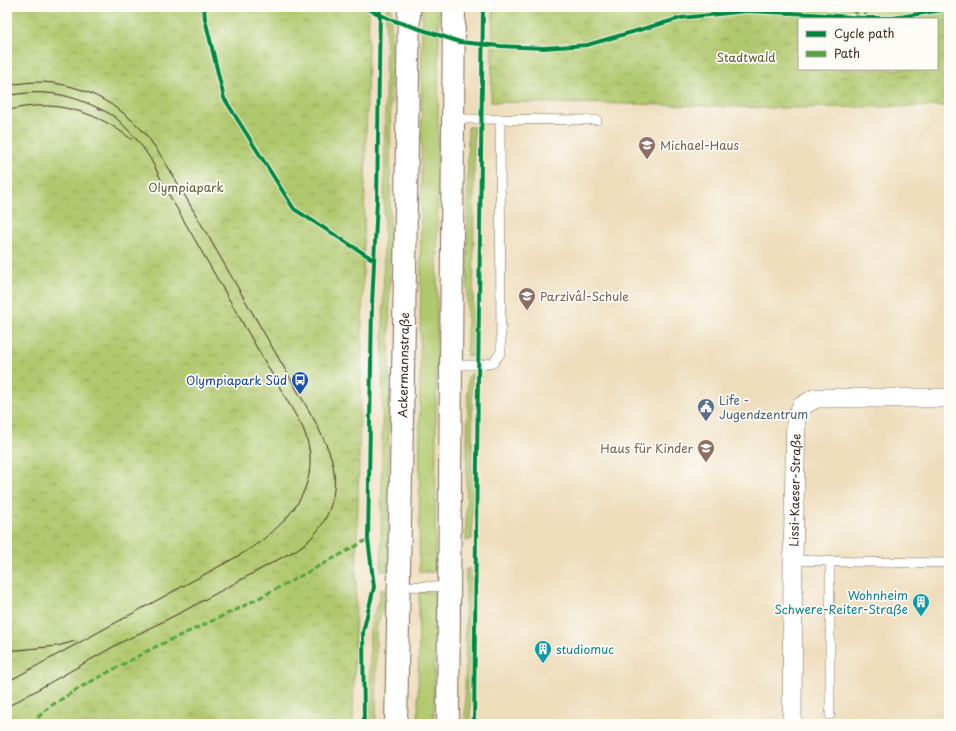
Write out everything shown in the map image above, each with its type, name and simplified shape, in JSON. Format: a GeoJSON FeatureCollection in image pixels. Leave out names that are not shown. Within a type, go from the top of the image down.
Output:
{"type":"FeatureCollection","features":[{"type":"Feature","properties":{"kind":"main road","name":"Ackermannstraße"},"geometry":{"type":"LineString","coordinates":[[396,724],[409,7]]}},
{"type":"Feature","properties":{"kind":"main road"},"geometry":{"type":"LineString","coordinates":[[448,724],[454,7]]}},
{"type":"Feature","properties":{"kind":"street","name":"Lissi-Kaeser-Straße"},"geometry":{"type":"LineString","coordinates":[[792,724],[796,417],[802,406],[816,398],[949,398]]}},
{"type":"Feature","properties":{"kind":"lane"},"geometry":{"type":"LineString","coordinates":[[451,365],[478,365],[493,363],[501,352],[500,119]]}},
{"type":"Feature","properties":{"kind":"lane"},"geometry":{"type":"LineString","coordinates":[[453,120],[597,120]]}},
{"type":"Feature","properties":{"kind":"lane"},"geometry":{"type":"LineString","coordinates":[[793,560],[830,562],[949,563]]}},
{"type":"Feature","properties":{"kind":"lane"},"geometry":{"type":"LineString","coordinates":[[830,562],[830,715]]}},
{"type":"Feature","properties":{"kind":"lane"},"geometry":{"type":"LineString","coordinates":[[399,586],[449,587]]}},
{"type":"Feature","properties":{"kind":"green space","name":"Olympiapark"},"geometry":{"type":"Polygon","coordinates":[[[7,7],[369,7],[353,724],[7,724],[7,7]]]}},
{"type":"Feature","properties":{"kind":"green space"},"geometry":{"type":"Polygon","coordinates":[[[386,7],[391,7],[388,571],[381,571],[386,7]]]}},
{"type":"Feature","properties":{"kind":"green space"},"geometry":{"type":"Polygon","coordinates":[[[422,7],[439,7],[435,572],[419,572],[422,7]]]}},
{"type":"Feature","properties":{"kind":"green space","name":"Stadtwald"},"geometry":{"type":"Polygon","coordinates":[[[493,7],[949,7],[949,106],[770,108],[491,102],[493,7]]]}},
{"type":"Feature","properties":{"kind":"green space"},"geometry":{"type":"Polygon","coordinates":[[[468,127],[474,127],[473,356],[467,356],[468,127]]]}},
{"type":"Feature","properties":{"kind":"green space"},"geometry":{"type":"Polygon","coordinates":[[[472,373],[472,539],[466,541],[468,377],[472,373]]]}},
{"type":"Feature","properties":{"kind":"green space"},"geometry":{"type":"Polygon","coordinates":[[[466,569],[471,569],[470,724],[465,724],[466,569]]]}},
{"type":"Feature","properties":{"kind":"green space"},"geometry":{"type":"Polygon","coordinates":[[[380,590],[387,590],[386,600],[376,630],[376,724],[370,724],[370,632],[371,622],[380,600],[380,590]]]}},
{"type":"Feature","properties":{"kind":"green space"},"geometry":{"type":"Polygon","coordinates":[[[419,592],[435,592],[434,724],[418,724],[419,592]]]}},
{"type":"Feature","properties":{"kind":"tram line"},"geometry":{"type":"LineString","coordinates":[[7,86],[44,82],[62,84],[80,89],[112,105],[141,129],[170,170],[316,423],[331,457],[334,478],[332,499],[325,519],[312,537],[300,547],[182,612],[120,643],[7,707]]}},
{"type":"Feature","properties":{"kind":"tram line"},"geometry":{"type":"LineString","coordinates":[[7,96],[42,93],[74,98],[115,117],[138,141],[147,153],[164,186],[303,428],[309,449],[310,468],[306,486],[298,503],[273,532],[257,544],[240,555],[7,682]]}},
{"type":"Feature","properties":{"kind":"tram line"},"geometry":{"type":"LineString","coordinates":[[7,111],[33,106],[60,107],[99,119],[124,133],[131,139]]}},
{"type":"Feature","properties":{"kind":"tram line"},"geometry":{"type":"LineString","coordinates":[[7,650],[57,646],[76,641]]}},
{"type":"Feature","properties":{"kind":"marked path"},"geometry":{"type":"LineString","coordinates":[[845,7],[861,16]]}},
{"type":"Feature","properties":{"kind":"marked path"},"geometry":{"type":"LineString","coordinates":[[863,18],[870,7]]}},
{"type":"Feature","properties":{"kind":"marked path"},"geometry":{"type":"LineString","coordinates":[[31,724],[49,707],[81,687],[155,647],[240,608],[368,539]]}},
{"type":"Feature","properties":{"kind":"cycle path"},"geometry":{"type":"LineString","coordinates":[[204,7],[205,19],[224,98],[294,209],[374,260]]}},
{"type":"Feature","properties":{"kind":"cycle path"},"geometry":{"type":"LineString","coordinates":[[363,7],[392,20],[460,42],[544,48],[587,45],[681,18],[747,11],[863,18],[893,18],[949,9]]}},
{"type":"Feature","properties":{"kind":"cycle path"},"geometry":{"type":"LineString","coordinates":[[364,724],[363,632],[374,587],[368,539],[372,305],[377,200],[380,7]]}},
{"type":"Feature","properties":{"kind":"cycle path"},"geometry":{"type":"LineString","coordinates":[[474,724],[483,7]]}},
{"type":"Feature","properties":{"kind":"place","name":"Michael-Haus"},"geometry":{"type":"Point","coordinates":[647,160]}},
{"type":"Feature","properties":{"kind":"place","name":"Parzivâl-Schule"},"geometry":{"type":"Point","coordinates":[527,311]}},
{"type":"Feature","properties":{"kind":"place","name":"Olympiapark Süd"},"geometry":{"type":"Point","coordinates":[300,395]}},
{"type":"Feature","properties":{"kind":"place","name":"Life - Jugendzentrum"},"geometry":{"type":"Point","coordinates":[706,422]}},
{"type":"Feature","properties":{"kind":"place","name":"Haus für Kinder"},"geometry":{"type":"Point","coordinates":[706,463]}},
{"type":"Feature","properties":{"kind":"place","name":"Wohnheim Schwere-Reiter-Straße"},"geometry":{"type":"Point","coordinates":[921,617]}},
{"type":"Feature","properties":{"kind":"place","name":"studiomuc"},"geometry":{"type":"Point","coordinates":[543,664]}}]}
